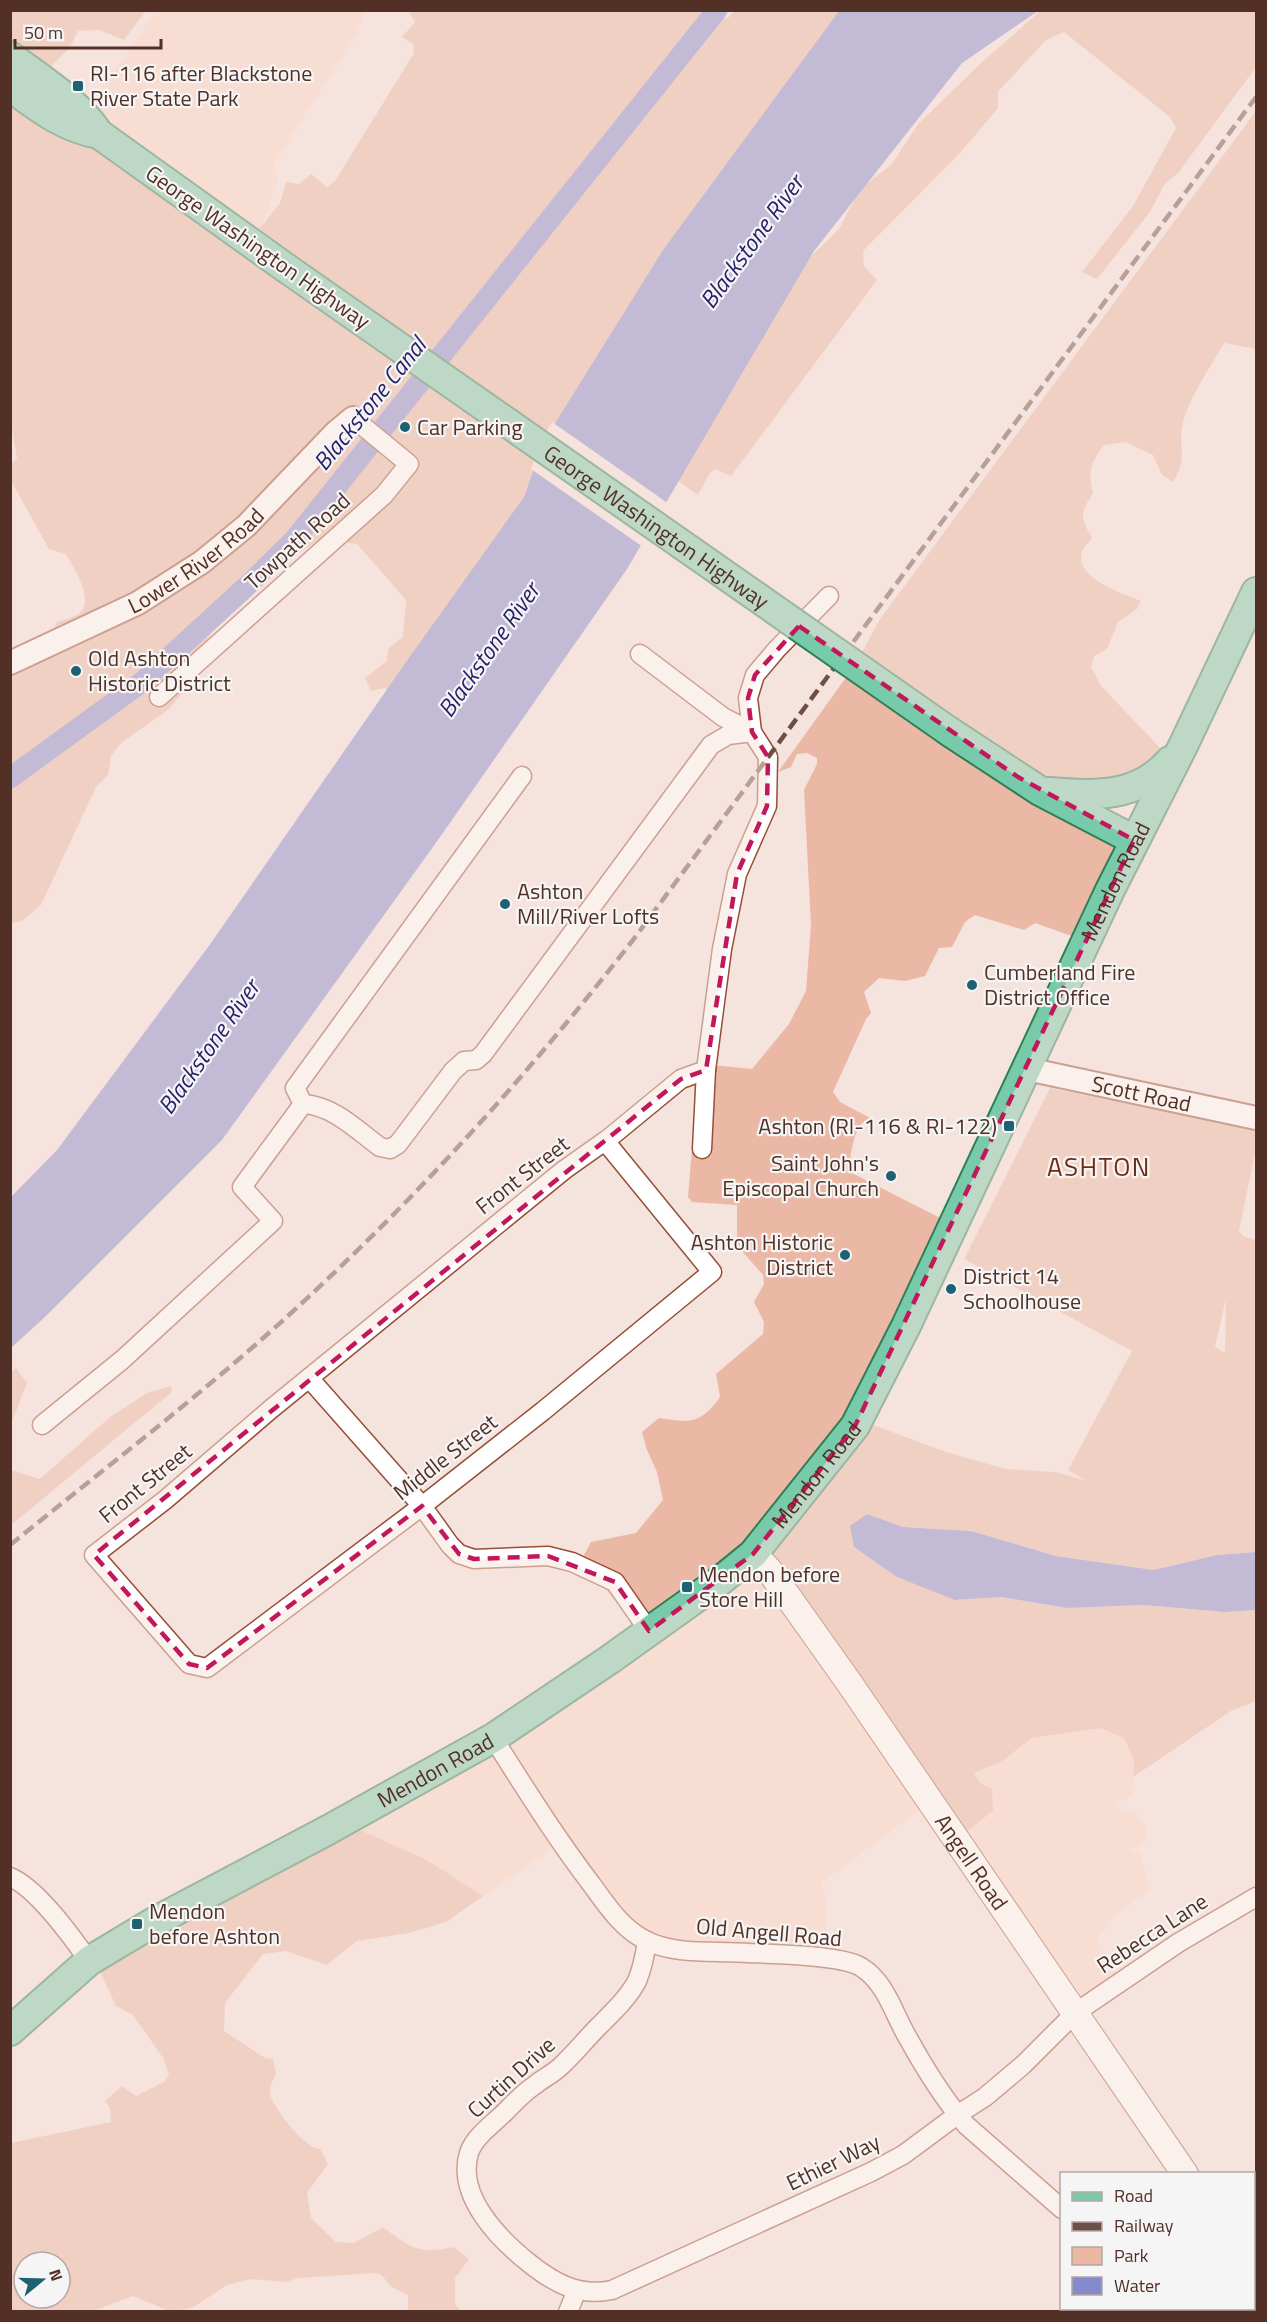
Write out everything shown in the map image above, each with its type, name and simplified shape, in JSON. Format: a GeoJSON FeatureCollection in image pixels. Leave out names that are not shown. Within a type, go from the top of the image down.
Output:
{"type":"FeatureCollection","features":[{"type":"Feature","properties":{"kind":"main road","name":"George Washington Highway"},"geometry":{"type":"LineString","coordinates":[[10,56],[69,100],[90,121],[99,134],[286,268],[950,732],[1040,791],[1134,840]]}},
{"type":"Feature","properties":{"kind":"main road","name":"George Washington Highway"},"geometry":{"type":"LineString","coordinates":[[10,87],[54,119],[83,132],[99,134]]}},
{"type":"Feature","properties":{"kind":"main road","name":"Mendon Road"},"geometry":{"type":"LineString","coordinates":[[10,2031],[89,1961],[154,1922],[328,1830],[493,1738],[649,1631],[721,1580],[753,1554],[855,1426],[906,1326],[1134,840],[1183,746],[1257,592]]}},
{"type":"Feature","properties":{"kind":"main road"},"geometry":{"type":"LineString","coordinates":[[1040,791],[1095,794],[1131,789],[1157,774],[1183,746]]}},
{"type":"Feature","properties":{"kind":"main road","name":"Angell Road"},"geometry":{"type":"LineString","coordinates":[[753,1554],[769,1570],[850,1684],[1184,2172]]}},
{"type":"Feature","properties":{"kind":"street","name":"Towpath Road"},"geometry":{"type":"LineString","coordinates":[[159,697],[384,495],[408,464],[356,421]]}},
{"type":"Feature","properties":{"kind":"street","name":"Lower River Road"},"geometry":{"type":"LineString","coordinates":[[10,663],[138,603],[202,562],[246,526],[330,437],[356,421]]}},
{"type":"Feature","properties":{"kind":"street"},"geometry":{"type":"LineString","coordinates":[[702,1149],[706,1070],[736,874],[767,806],[768,757],[752,732],[748,698],[755,675],[829,596]]}},
{"type":"Feature","properties":{"kind":"street"},"geometry":{"type":"LineString","coordinates":[[640,654],[723,717],[752,732]]}},
{"type":"Feature","properties":{"kind":"street"},"geometry":{"type":"LineString","coordinates":[[303,1104],[316,1104],[331,1112],[380,1147],[390,1149],[399,1144],[453,1071],[464,1061],[476,1060],[483,1054],[711,746],[728,735],[752,732]]}},
{"type":"Feature","properties":{"kind":"street"},"geometry":{"type":"LineString","coordinates":[[303,1104],[295,1088],[522,776]]}},
{"type":"Feature","properties":{"kind":"street","name":"Scott Road"},"geometry":{"type":"LineString","coordinates":[[1027,1069],[1257,1118]]}},
{"type":"Feature","properties":{"kind":"street","name":"Front Street"},"geometry":{"type":"LineString","coordinates":[[201,1668],[189,1664],[179,1654],[94,1555],[165,1500],[309,1378],[564,1170],[605,1141],[681,1079],[706,1070]]}},
{"type":"Feature","properties":{"kind":"street"},"geometry":{"type":"LineString","coordinates":[[42,1425],[122,1360],[273,1221],[242,1187],[303,1104]]}},
{"type":"Feature","properties":{"kind":"street","name":"Middle Street"},"geometry":{"type":"LineString","coordinates":[[201,1668],[207,1668],[422,1506],[543,1411],[712,1272],[605,1141]]}},
{"type":"Feature","properties":{"kind":"street"},"geometry":{"type":"LineString","coordinates":[[309,1378],[422,1506],[459,1554],[474,1559],[548,1556],[572,1562],[615,1582],[649,1631]]}},
{"type":"Feature","properties":{"kind":"street","name":"Old Angell Road"},"geometry":{"type":"LineString","coordinates":[[493,1738],[567,1853],[609,1908],[631,1932],[647,1941],[673,1948],[825,1958],[863,1968],[874,1978],[888,1998],[935,2085],[957,2115],[1060,2207]]}},
{"type":"Feature","properties":{"kind":"street"},"geometry":{"type":"LineString","coordinates":[[10,1877],[29,1887],[89,1961]]}},
{"type":"Feature","properties":{"kind":"street","name":"Rebecca Lane"},"geometry":{"type":"LineString","coordinates":[[1075,2013],[1178,1943],[1257,1897]]}},
{"type":"Feature","properties":{"kind":"street","name":"Curtin Drive"},"geometry":{"type":"LineString","coordinates":[[577,2290],[543,2275],[492,2226],[472,2196],[466,2175],[469,2152],[474,2143],[511,2105],[560,2067],[614,2011],[637,1980],[647,1941]]}},
{"type":"Feature","properties":{"kind":"street","name":"Ethier Way"},"geometry":{"type":"LineString","coordinates":[[577,2290],[598,2293],[612,2289],[851,2181],[903,2155],[985,2097],[1023,2065],[1075,2013]]}},
{"type":"Feature","properties":{"kind":"street"},"geometry":{"type":"LineString","coordinates":[[568,2312],[577,2290]]}},
{"type":"Feature","properties":{"kind":"highlighted area"},"geometry":{"type":"Polygon","coordinates":[[[799,626],[1018,777],[1134,840],[855,1426],[753,1554],[649,1631],[615,1582],[548,1556],[474,1559],[459,1554],[422,1506],[207,1668],[189,1664],[94,1555],[681,1079],[706,1070],[737,874],[767,806],[768,757],[752,732],[748,698],[755,675],[799,626]]]}},
{"type":"Feature","properties":{"kind":"shaded area"},"geometry":{"type":"Polygon","coordinates":[[[156,11],[368,11],[362,19],[357,34],[273,165],[278,180],[255,245],[99,134],[95,100],[156,11]]]}},
{"type":"Feature","properties":{"kind":"shaded area"},"geometry":{"type":"Polygon","coordinates":[[[753,1546],[924,1806],[822,1883],[827,1909],[824,1956],[648,1940],[560,1843],[483,1896],[427,1860],[350,1827],[497,1736],[753,1546]]]}},
{"type":"Feature","properties":{"kind":"shaded area"},"geometry":{"type":"Polygon","coordinates":[[[1100,1728],[1124,1738],[1134,1761],[1132,1795],[1117,1803],[1123,1811],[1134,1811],[1146,1827],[1146,1841],[1129,1852],[1141,1852],[1150,1890],[1115,1914],[1108,1927],[1096,1938],[1119,1980],[1070,2012],[953,1842],[981,1784],[973,1773],[1002,1761],[1032,1738],[1100,1728]]]}},
{"type":"Feature","properties":{"kind":"green space"},"geometry":{"type":"Polygon","coordinates":[[[705,10],[708,22],[728,18],[734,11],[844,11],[396,694],[385,688],[371,691],[365,678],[387,661],[388,649],[403,637],[406,600],[357,544],[318,540],[281,566],[243,574],[233,595],[215,615],[215,628],[200,650],[200,665],[195,678],[169,709],[121,743],[111,756],[108,775],[96,787],[41,905],[22,921],[11,923],[11,663],[47,644],[57,622],[80,613],[85,600],[81,584],[66,554],[49,549],[11,481],[11,464],[17,458],[11,424],[11,88],[249,242],[280,203],[286,182],[299,184],[311,174],[327,187],[335,181],[414,53],[413,44],[402,37],[415,22],[409,11],[705,10]]]}},
{"type":"Feature","properties":{"kind":"green space"},"geometry":{"type":"Polygon","coordinates":[[[10,11],[146,11],[124,40],[99,30],[78,31],[70,47],[35,83],[11,66],[10,11]]]}},
{"type":"Feature","properties":{"kind":"green space"},"geometry":{"type":"Polygon","coordinates":[[[1040,11],[1256,11],[1256,67],[1179,172],[1164,185],[1150,212],[1097,279],[1082,272],[1133,206],[1176,128],[1170,117],[1064,32],[1046,40],[998,92],[998,108],[961,152],[863,251],[864,266],[877,280],[731,476],[716,469],[710,473],[698,495],[675,479],[792,275],[839,229],[860,189],[892,164],[918,124],[980,64],[1040,11]]]}},
{"type":"Feature","properties":{"kind":"green space"},"geometry":{"type":"Polygon","coordinates":[[[1256,111],[1256,349],[1224,343],[1186,413],[1182,431],[1182,459],[1173,482],[1162,475],[1153,455],[1126,442],[1104,445],[1091,468],[1093,493],[1083,516],[1092,538],[1083,549],[1081,559],[1084,568],[1100,583],[1141,601],[1137,609],[1118,622],[1107,649],[1094,656],[1091,667],[1102,687],[1167,755],[1075,820],[1125,855],[1080,939],[1035,923],[1024,930],[975,915],[965,922],[952,947],[939,948],[925,976],[905,981],[879,978],[864,992],[871,1013],[866,1019],[833,1092],[840,1102],[870,1118],[864,1121],[856,1133],[848,1171],[950,1223],[852,1417],[946,1452],[1006,1469],[1056,1472],[1087,1481],[1068,1470],[1132,1351],[964,1259],[1050,1088],[1256,1129],[1256,1149],[1239,1231],[1243,1236],[1256,1240],[1256,1552],[1217,1555],[1154,1570],[1056,1556],[971,1531],[903,1527],[867,1514],[854,1548],[955,1600],[1001,1597],[1067,1608],[1142,1605],[1225,1612],[1256,1610],[1256,1701],[1231,1711],[1133,1777],[1134,1761],[1124,1738],[1100,1728],[1032,1738],[1002,1761],[974,1773],[981,1784],[992,1789],[993,1811],[953,1842],[759,1553],[637,1635],[626,1614],[613,1597],[577,1568],[591,1542],[636,1533],[663,1500],[657,1472],[642,1432],[659,1418],[687,1421],[701,1417],[720,1397],[716,1374],[763,1334],[764,1322],[754,1302],[764,1284],[763,1275],[734,1242],[737,1238],[737,1205],[692,1202],[688,1197],[696,1081],[702,1064],[752,1069],[789,1024],[806,991],[811,925],[804,790],[817,764],[817,758],[807,753],[797,754],[791,767],[778,772],[855,665],[880,619],[1256,111]],[[1226,1299],[1215,1347],[1225,1353],[1226,1299]]]}},
{"type":"Feature","properties":{"kind":"green space"},"geometry":{"type":"Polygon","coordinates":[[[16,1368],[27,1383],[11,1424],[11,1372],[16,1368]]]}},
{"type":"Feature","properties":{"kind":"green space"},"geometry":{"type":"Polygon","coordinates":[[[171,1386],[172,1392],[11,1525],[11,1470],[40,1479],[110,1417],[147,1393],[171,1386]]]}},
{"type":"Feature","properties":{"kind":"green space"},"geometry":{"type":"Polygon","coordinates":[[[342,1822],[427,1860],[483,1896],[446,1922],[409,1933],[357,1941],[327,1965],[286,1951],[263,1954],[225,2003],[224,2031],[265,2058],[273,2059],[276,2074],[270,2091],[274,2104],[306,2143],[320,2149],[328,2164],[307,2193],[311,2218],[336,2242],[354,2243],[383,2227],[415,2248],[432,2250],[454,2247],[469,2259],[455,2278],[455,2305],[462,2311],[408,2311],[408,2295],[390,2286],[382,2275],[375,2273],[298,2278],[286,2282],[251,2279],[227,2285],[194,2307],[178,2311],[169,2311],[133,2296],[93,2311],[11,2312],[11,2143],[111,2122],[110,2108],[105,2101],[122,2086],[136,2096],[164,2082],[169,2074],[163,2058],[133,2015],[116,2006],[97,1965],[342,1822]]]}},
{"type":"Feature","properties":{"kind":"water","name":"Blackstone River"},"geometry":{"type":"Polygon","coordinates":[[[839,11],[1038,11],[962,63],[814,251],[627,569],[438,840],[222,1140],[11,1348],[11,1197],[57,1150],[211,943],[406,662],[524,497],[544,441],[663,250],[839,11]]]}},
{"type":"Feature","properties":{"kind":"water"},"geometry":{"type":"Polygon","coordinates":[[[867,1514],[903,1527],[971,1531],[1056,1556],[1154,1570],[1217,1555],[1256,1552],[1256,1610],[1225,1612],[1142,1605],[1067,1608],[1001,1597],[955,1600],[897,1577],[854,1547],[850,1526],[867,1514]]]}},
{"type":"Feature","properties":{"kind":"pier"},"geometry":{"type":"Polygon","coordinates":[[[552,422],[669,504],[643,547],[531,469],[541,440],[552,422]]]}},
{"type":"Feature","properties":{"kind":"waterway","name":"Blackstone Canal"},"geometry":{"type":"LineString","coordinates":[[10,778],[142,682],[294,540],[717,10]]}},
{"type":"Feature","properties":{"kind":"railway"},"geometry":{"type":"LineString","coordinates":[[10,1545],[187,1403],[290,1314],[383,1225],[512,1087],[633,940],[1256,97]]}},
{"type":"Feature","properties":{"kind":"place","name":"RI-116 after Blackstone River State Park"},"geometry":{"type":"Point","coordinates":[78,86]}},
{"type":"Feature","properties":{"kind":"place","name":"Car Parking"},"geometry":{"type":"Point","coordinates":[405,427]}},
{"type":"Feature","properties":{"kind":"place","name":"Old Ashton Historic District"},"geometry":{"type":"Point","coordinates":[76,671]}},
{"type":"Feature","properties":{"kind":"place","name":"Ashton Mill/River Lofts"},"geometry":{"type":"Point","coordinates":[505,904]}},
{"type":"Feature","properties":{"kind":"place","name":"Cumberland Fire District Office"},"geometry":{"type":"Point","coordinates":[972,985]}},
{"type":"Feature","properties":{"kind":"place","name":"Ashton (RI-116 & RI-122)"},"geometry":{"type":"Point","coordinates":[1009,1126]}},
{"type":"Feature","properties":{"kind":"place","name":"Saint John's Episcopal Church"},"geometry":{"type":"Point","coordinates":[891,1176]}},
{"type":"Feature","properties":{"kind":"place","name":"Ashton Historic District"},"geometry":{"type":"Point","coordinates":[845,1255]}},
{"type":"Feature","properties":{"kind":"place","name":"District 14 Schoolhouse"},"geometry":{"type":"Point","coordinates":[951,1289]}},
{"type":"Feature","properties":{"kind":"place","name":"Mendon before Store Hill"},"geometry":{"type":"Point","coordinates":[687,1587]}},
{"type":"Feature","properties":{"kind":"place","name":"Mendon before Ashton"},"geometry":{"type":"Point","coordinates":[137,1924]}},
{"type":"Feature","properties":{"kind":"district","name":"ASHTON"},"geometry":{"type":"Point","coordinates":[1099,1167]}}]}
